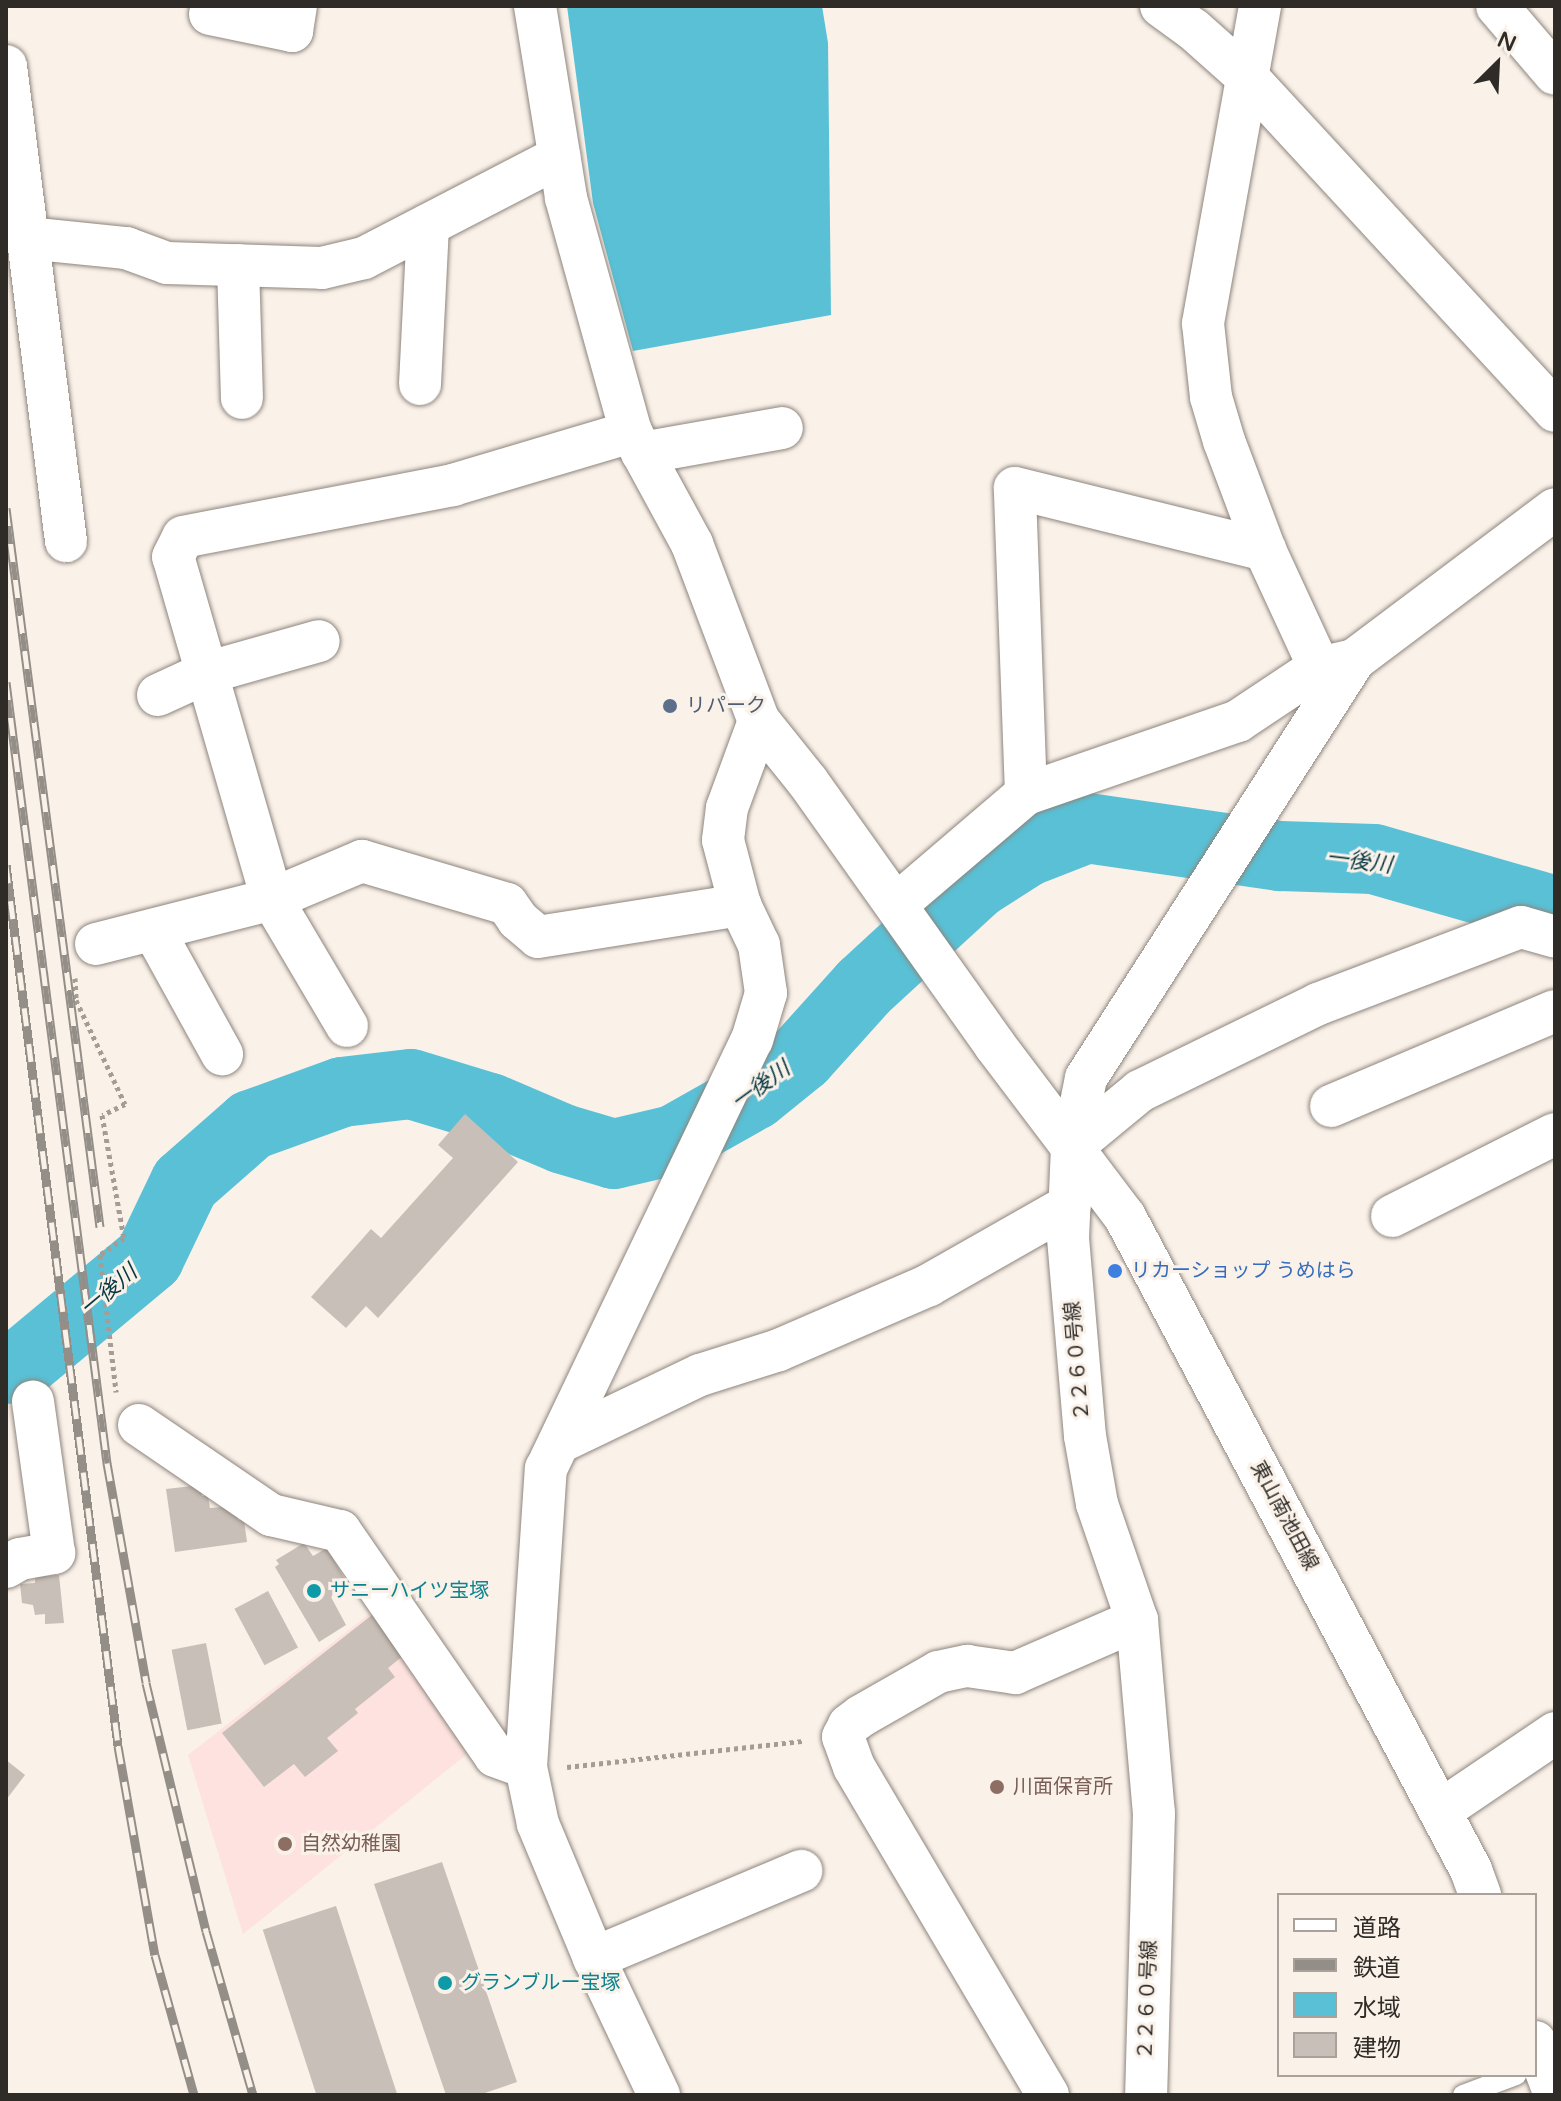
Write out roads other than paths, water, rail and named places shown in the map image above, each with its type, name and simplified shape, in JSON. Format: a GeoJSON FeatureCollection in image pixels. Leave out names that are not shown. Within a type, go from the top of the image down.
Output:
{"type":"FeatureCollection","features":[{"type":"Feature","properties":{"kind":"street"},"geometry":{"type":"LineString","coordinates":[[210,14],[292,31],[296,6]]}},
{"type":"Feature","properties":{"kind":"street"},"geometry":{"type":"LineString","coordinates":[[535,6],[566,198],[636,443],[692,544],[759,721],[1072,1147],[1140,1091],[1318,1004],[1521,927],[1555,937]]}},
{"type":"Feature","properties":{"kind":"street"},"geometry":{"type":"LineString","coordinates":[[1161,6],[1248,78],[1555,411]]}},
{"type":"Feature","properties":{"kind":"street"},"geometry":{"type":"LineString","coordinates":[[1260,6],[1203,323],[1211,397],[1265,550],[1337,664]]}},
{"type":"Feature","properties":{"kind":"street"},"geometry":{"type":"LineString","coordinates":[[1497,6],[1555,74]]}},
{"type":"Feature","properties":{"kind":"street"},"geometry":{"type":"LineString","coordinates":[[6,66],[66,541]]}},
{"type":"Feature","properties":{"kind":"street"},"geometry":{"type":"LineString","coordinates":[[27,238],[126,248],[167,263],[322,268],[364,258],[559,157]]}},
{"type":"Feature","properties":{"kind":"street"},"geometry":{"type":"LineString","coordinates":[[420,384],[428,225]]}},
{"type":"Feature","properties":{"kind":"street"},"geometry":{"type":"LineString","coordinates":[[238,265],[242,398]]}},
{"type":"Feature","properties":{"kind":"street"},"geometry":{"type":"LineString","coordinates":[[347,1026],[272,899],[173,557],[183,537],[453,485],[636,443],[782,428]]}},
{"type":"Feature","properties":{"kind":"street"},"geometry":{"type":"LineString","coordinates":[[1026,794],[1015,488],[1265,550]]}},
{"type":"Feature","properties":{"kind":"street"},"geometry":{"type":"LineString","coordinates":[[911,924],[1026,794],[1238,721],[1337,664],[1555,509]]}},
{"type":"Feature","properties":{"kind":"street"},"geometry":{"type":"LineString","coordinates":[[158,695],[206,673],[319,641]]}},
{"type":"Feature","properties":{"kind":"street","name":"２２６０号線"},"geometry":{"type":"LineString","coordinates":[[1146,2095],[1154,1813],[1137,1620],[1097,1504],[1085,1436],[1068,1238],[1072,1147],[1086,1078],[1250,825],[1337,664]]}},
{"type":"Feature","properties":{"kind":"street"},"geometry":{"type":"LineString","coordinates":[[659,2095],[594,1958],[538,1824],[526,1767],[546,1469],[752,1040],[766,993],[759,945],[740,905],[723,840],[727,808],[759,721]]}},
{"type":"Feature","properties":{"kind":"street"},"geometry":{"type":"LineString","coordinates":[[96,944],[272,899],[362,861],[507,904],[538,937],[740,905]]}},
{"type":"Feature","properties":{"kind":"street"},"geometry":{"type":"LineString","coordinates":[[154,931],[222,1054]]}},
{"type":"Feature","properties":{"kind":"street"},"geometry":{"type":"LineString","coordinates":[[1331,1106],[1555,1011]]}},
{"type":"Feature","properties":{"kind":"street"},"geometry":{"type":"LineString","coordinates":[[1392,1216],[1555,1134]]}},
{"type":"Feature","properties":{"kind":"street","name":"東山南池田線"},"geometry":{"type":"LineString","coordinates":[[1072,1147],[1125,1217],[1440,1811],[1479,1893]]}},
{"type":"Feature","properties":{"kind":"street"},"geometry":{"type":"LineString","coordinates":[[562,1441],[700,1375],[779,1350],[929,1285],[1070,1205]]}},
{"type":"Feature","properties":{"kind":"street"},"geometry":{"type":"LineString","coordinates":[[6,1567],[20,1559],[54,1553],[33,1401]]}},
{"type":"Feature","properties":{"kind":"street"},"geometry":{"type":"LineString","coordinates":[[139,1425],[271,1515],[340,1531],[495,1756],[526,1767]]}},
{"type":"Feature","properties":{"kind":"street"},"geometry":{"type":"LineString","coordinates":[[1048,2095],[854,1767],[843,1737],[849,1725],[861,1716],[938,1672],[967,1666],[1015,1673],[1137,1620]]}},
{"type":"Feature","properties":{"kind":"street"},"geometry":{"type":"LineString","coordinates":[[1440,1811],[1555,1733]]}},
{"type":"Feature","properties":{"kind":"street"},"geometry":{"type":"LineString","coordinates":[[594,1958],[801,1871]]}},
{"type":"Feature","properties":{"kind":"lane"},"geometry":{"type":"LineString","coordinates":[[1463,2095],[1514,2077]]}},
{"type":"Feature","properties":{"kind":"water"},"geometry":{"type":"Polygon","coordinates":[[[567,6],[822,6],[828,43],[831,315],[633,351],[593,203],[567,6]]]}},
{"type":"Feature","properties":{"kind":"waterway","name":"一後川"},"geometry":{"type":"LineString","coordinates":[[6,1369],[17,1368],[149,1258],[185,1183],[251,1125],[342,1092],[411,1084],[490,1108],[563,1139],[614,1154],[674,1140],[754,1095],[801,1057],[864,987],[976,884],[1026,852],[1087,828],[1280,856],[1374,859],[1555,911]]}},
{"type":"Feature","properties":{"kind":"railway"},"geometry":{"type":"LineString","coordinates":[[6,508],[100,1227]]}},
{"type":"Feature","properties":{"kind":"railway"},"geometry":{"type":"LineString","coordinates":[[6,682],[107,1463],[146,1683],[206,1931],[253,2095]]}},
{"type":"Feature","properties":{"kind":"railway"},"geometry":{"type":"LineString","coordinates":[[6,865],[118,1746],[155,1955],[194,2095]]}},
{"type":"Feature","properties":{"kind":"place","name":"リパーク"},"geometry":{"type":"Point","coordinates":[670,706]}},
{"type":"Feature","properties":{"kind":"place","name":"リカーショップ うめはら"},"geometry":{"type":"Point","coordinates":[1115,1271]}},
{"type":"Feature","properties":{"kind":"place","name":"サニーハイツ宝塚"},"geometry":{"type":"Point","coordinates":[314,1591]}},
{"type":"Feature","properties":{"kind":"place","name":"川面保育所"},"geometry":{"type":"Point","coordinates":[997,1787]}},
{"type":"Feature","properties":{"kind":"place","name":"自然幼稚園"},"geometry":{"type":"Point","coordinates":[285,1844]}},
{"type":"Feature","properties":{"kind":"place","name":"グランブルー宝塚"},"geometry":{"type":"Point","coordinates":[445,1983]}}]}
